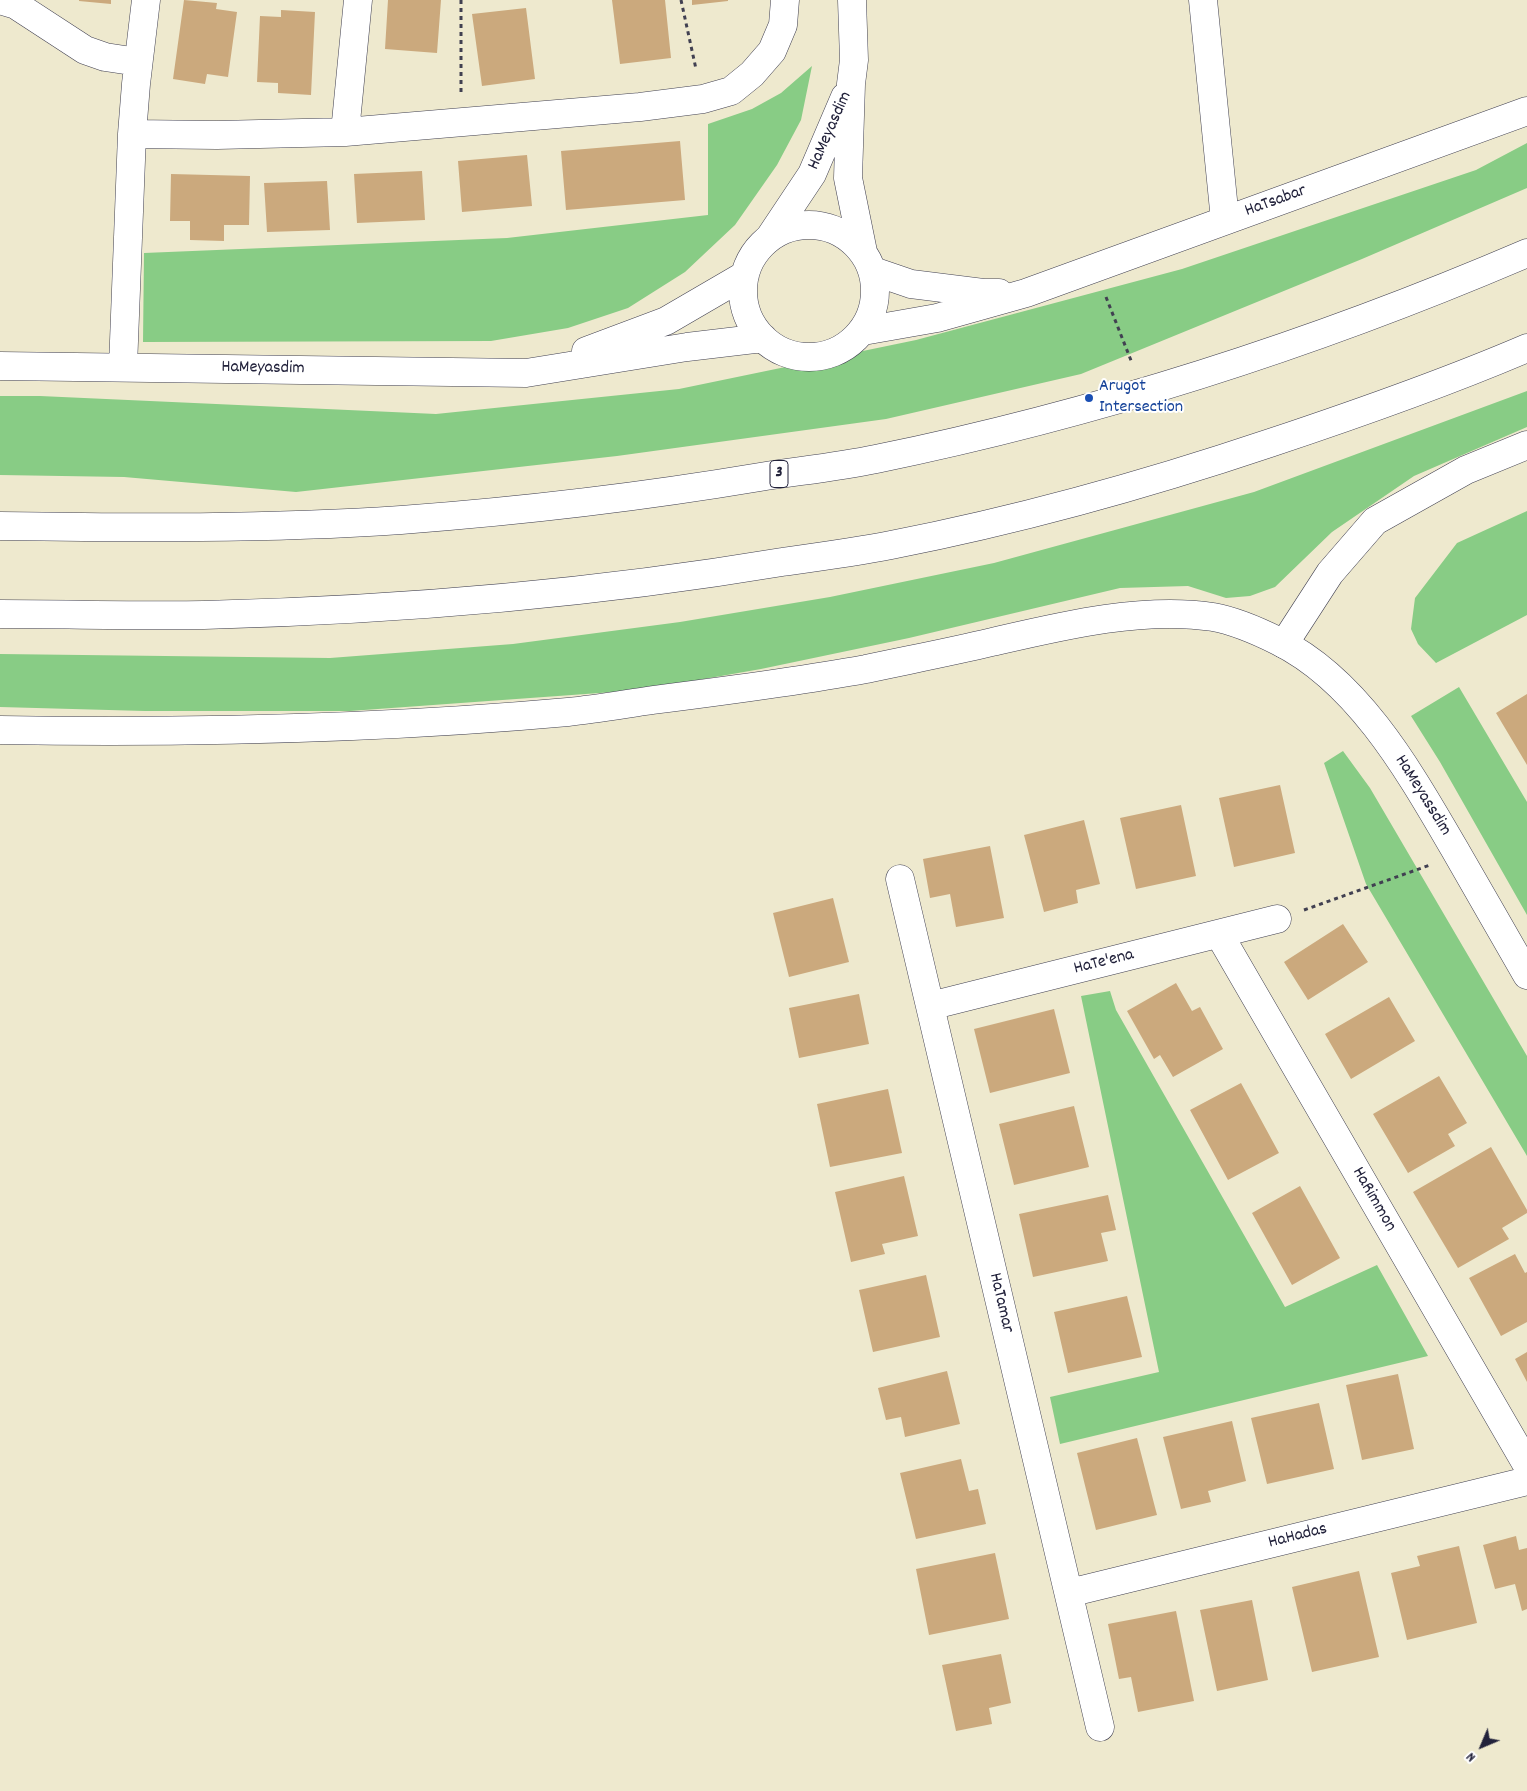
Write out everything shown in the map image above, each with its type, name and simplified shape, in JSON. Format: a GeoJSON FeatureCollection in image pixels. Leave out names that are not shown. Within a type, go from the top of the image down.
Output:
{"type":"FeatureCollection","features":[{"type":"Feature","properties":{"kind":"main road"},"geometry":{"type":"LineString","coordinates":[[0,0],[16,4],[85,50],[105,57],[138,62]]}},
{"type":"Feature","properties":{"kind":"main road"},"geometry":{"type":"LineString","coordinates":[[123,367],[132,134],[138,62],[146,0]]}},
{"type":"Feature","properties":{"kind":"main road"},"geometry":{"type":"LineString","coordinates":[[345,132],[358,0]]}},
{"type":"Feature","properties":{"kind":"main road"},"geometry":{"type":"LineString","coordinates":[[132,134],[345,132],[640,107],[703,99],[730,91],[752,74],[772,51],[783,25],[785,0]]}},
{"type":"Feature","properties":{"kind":"main road"},"geometry":{"type":"LineString","coordinates":[[851,84],[854,60],[852,0]]}},
{"type":"Feature","properties":{"kind":"main road"},"geometry":{"type":"LineString","coordinates":[[1203,0],[1225,220]]}},
{"type":"Feature","properties":{"kind":"main road","name":"HaMeyasdim"},"geometry":{"type":"LineString","coordinates":[[770,237],[812,174],[851,84]]}},
{"type":"Feature","properties":{"kind":"main road","name":"HaMeyasdim"},"geometry":{"type":"LineString","coordinates":[[851,84],[848,178],[868,262]]}},
{"type":"Feature","properties":{"kind":"main road","name":"HaTsabar"},"geometry":{"type":"LineString","coordinates":[[863,331],[937,318],[1026,293],[1527,111]]}},
{"type":"Feature","properties":{"kind":"main road"},"geometry":{"type":"LineString","coordinates":[[809,224],[830,228],[848,237],[868,262],[876,291],[872,312],[863,331],[846,346],[825,355],[810,357],[781,351],[762,338],[749,319],[743,297],[745,275],[754,254],[770,237],[788,228],[809,224]]}},
{"type":"Feature","properties":{"kind":"main road","name":"3"},"geometry":{"type":"LineString","coordinates":[[0,526],[143,528],[400,520],[674,492],[871,460],[978,437],[1082,410],[1186,379],[1360,320],[1527,253]]}},
{"type":"Feature","properties":{"kind":"main road","name":"HaTsabar"},"geometry":{"type":"LineString","coordinates":[[868,262],[911,284],[983,293],[1026,293]]}},
{"type":"Feature","properties":{"kind":"main road","name":"HaMeyasdim"},"geometry":{"type":"LineString","coordinates":[[526,373],[666,321],[745,275]]}},
{"type":"Feature","properties":{"kind":"main road","name":"HaMeyasdim"},"geometry":{"type":"LineString","coordinates":[[0,366],[526,373],[687,346],[762,338]]}},
{"type":"Feature","properties":{"kind":"main road"},"geometry":{"type":"LineString","coordinates":[[0,614],[204,615],[406,606],[516,597],[677,579],[888,546],[998,522],[1106,494],[1213,462],[1391,403],[1527,348]]}},
{"type":"Feature","properties":{"kind":"main road"},"geometry":{"type":"LineString","coordinates":[[1284,644],[1330,573],[1375,520],[1466,470],[1527,444]]}},
{"type":"Feature","properties":{"kind":"main road","name":"HaMeyassdim"},"geometry":{"type":"LineString","coordinates":[[0,730],[117,732],[248,730],[443,722],[572,712],[778,684],[910,660],[1051,628],[1127,617],[1170,614],[1216,618],[1260,633],[1284,644],[1316,665],[1345,691],[1406,768],[1527,975]]}},
{"type":"Feature","properties":{"kind":"main road","name":"HaTamar"},"geometry":{"type":"LineString","coordinates":[[900,879],[1100,1727]]}},
{"type":"Feature","properties":{"kind":"main road","name":"HaTe'ena"},"geometry":{"type":"LineString","coordinates":[[930,1006],[1277,919]]}},
{"type":"Feature","properties":{"kind":"main road","name":"HaRimmon"},"geometry":{"type":"LineString","coordinates":[[1219,934],[1527,1466]]}},
{"type":"Feature","properties":{"kind":"main road","name":"HaHadas"},"geometry":{"type":"LineString","coordinates":[[1069,1593],[1527,1481]]}},
{"type":"Feature","properties":{"kind":"path"},"geometry":{"type":"LineString","coordinates":[[460,122],[461,0]]}},
{"type":"Feature","properties":{"kind":"path"},"geometry":{"type":"LineString","coordinates":[[681,0],[703,99]]}},
{"type":"Feature","properties":{"kind":"path"},"geometry":{"type":"LineString","coordinates":[[1095,268],[1143,392]]}},
{"type":"Feature","properties":{"kind":"path"},"geometry":{"type":"LineString","coordinates":[[1277,919],[1458,855]]}},
{"type":"Feature","properties":{"kind":"green space"},"geometry":{"type":"Polygon","coordinates":[[[812,66],[801,120],[777,165],[735,225],[685,272],[628,308],[568,328],[491,341],[143,342],[144,253],[507,238],[708,215],[708,124],[752,109],[781,93],[812,66]]]}},
{"type":"Feature","properties":{"kind":"green space"},"geometry":{"type":"Polygon","coordinates":[[[1527,143],[1527,188],[1362,259],[1081,374],[886,419],[617,456],[296,492],[124,477],[0,475],[0,396],[40,396],[436,414],[679,389],[916,340],[1182,269],[1476,170],[1527,143]]]}},
{"type":"Feature","properties":{"kind":"green space"},"geometry":{"type":"Polygon","coordinates":[[[1527,391],[1527,427],[1414,476],[1332,532],[1275,587],[1250,596],[1226,598],[1188,586],[1120,588],[909,638],[761,669],[641,690],[350,711],[145,711],[0,707],[0,654],[330,658],[513,644],[680,622],[830,597],[994,563],[1254,492],[1527,391]]]}},
{"type":"Feature","properties":{"kind":"green space"},"geometry":{"type":"Polygon","coordinates":[[[1527,511],[1527,615],[1436,663],[1418,644],[1411,629],[1415,598],[1457,543],[1527,511]]]}},
{"type":"Feature","properties":{"kind":"green space"},"geometry":{"type":"Polygon","coordinates":[[[1459,687],[1527,802],[1527,915],[1440,762],[1411,716],[1459,687]]]}},
{"type":"Feature","properties":{"kind":"green space"},"geometry":{"type":"Polygon","coordinates":[[[1343,751],[1370,788],[1527,1056],[1527,1156],[1366,884],[1324,763],[1343,751]]]}},
{"type":"Feature","properties":{"kind":"green space"},"geometry":{"type":"Polygon","coordinates":[[[1110,991],[1116,1010],[1285,1307],[1377,1265],[1428,1356],[1060,1444],[1050,1397],[1159,1372],[1081,996],[1110,991]]]}},
{"type":"Feature","properties":{"kind":"building"},"geometry":{"type":"Polygon","coordinates":[[[111,0],[111,4],[79,1],[111,0]]]}},
{"type":"Feature","properties":{"kind":"building"},"geometry":{"type":"Polygon","coordinates":[[[184,0],[217,3],[216,9],[237,12],[228,77],[207,74],[205,84],[173,79],[184,0]]]}},
{"type":"Feature","properties":{"kind":"building"},"geometry":{"type":"Polygon","coordinates":[[[388,0],[441,0],[437,53],[385,49],[388,0]]]}},
{"type":"Feature","properties":{"kind":"building"},"geometry":{"type":"Polygon","coordinates":[[[612,0],[665,0],[671,58],[620,64],[612,0]]]}},
{"type":"Feature","properties":{"kind":"building"},"geometry":{"type":"Polygon","coordinates":[[[692,0],[728,0],[728,1],[692,5],[692,0]]]}},
{"type":"Feature","properties":{"kind":"building"},"geometry":{"type":"Polygon","coordinates":[[[526,8],[535,79],[482,86],[472,14],[526,8]]]}},
{"type":"Feature","properties":{"kind":"building"},"geometry":{"type":"Polygon","coordinates":[[[281,10],[315,12],[311,95],[278,93],[278,83],[257,82],[260,16],[281,17],[281,10]]]}},
{"type":"Feature","properties":{"kind":"building"},"geometry":{"type":"Polygon","coordinates":[[[680,141],[685,200],[566,210],[561,151],[680,141]]]}},
{"type":"Feature","properties":{"kind":"building"},"geometry":{"type":"Polygon","coordinates":[[[527,155],[532,206],[462,212],[458,161],[527,155]]]}},
{"type":"Feature","properties":{"kind":"building"},"geometry":{"type":"Polygon","coordinates":[[[422,171],[425,220],[357,223],[354,174],[422,171]]]}},
{"type":"Feature","properties":{"kind":"building"},"geometry":{"type":"Polygon","coordinates":[[[171,174],[250,176],[249,225],[224,225],[224,241],[190,240],[190,221],[170,221],[171,174]]]}},
{"type":"Feature","properties":{"kind":"building"},"geometry":{"type":"Polygon","coordinates":[[[327,181],[330,230],[267,232],[264,183],[327,181]]]}},
{"type":"Feature","properties":{"kind":"building"},"geometry":{"type":"Polygon","coordinates":[[[1527,694],[1527,765],[1496,713],[1527,694]]]}},
{"type":"Feature","properties":{"kind":"building"},"geometry":{"type":"Polygon","coordinates":[[[1280,785],[1295,853],[1234,867],[1219,798],[1280,785]]]}},
{"type":"Feature","properties":{"kind":"building"},"geometry":{"type":"Polygon","coordinates":[[[1181,805],[1196,876],[1136,889],[1120,818],[1181,805]]]}},
{"type":"Feature","properties":{"kind":"building"},"geometry":{"type":"Polygon","coordinates":[[[1084,820],[1100,884],[1076,890],[1078,903],[1044,912],[1024,835],[1084,820]]]}},
{"type":"Feature","properties":{"kind":"building"},"geometry":{"type":"Polygon","coordinates":[[[990,846],[1004,918],[956,927],[950,894],[930,898],[923,859],[990,846]]]}},
{"type":"Feature","properties":{"kind":"building"},"geometry":{"type":"Polygon","coordinates":[[[833,898],[849,962],[789,977],[773,913],[833,898]]]}},
{"type":"Feature","properties":{"kind":"building"},"geometry":{"type":"Polygon","coordinates":[[[1343,924],[1368,962],[1308,1000],[1284,962],[1343,924]]]}},
{"type":"Feature","properties":{"kind":"building"},"geometry":{"type":"Polygon","coordinates":[[[1176,983],[1192,1011],[1200,1007],[1223,1049],[1173,1077],[1160,1055],[1154,1059],[1127,1011],[1176,983]]]}},
{"type":"Feature","properties":{"kind":"building"},"geometry":{"type":"Polygon","coordinates":[[[859,994],[869,1044],[799,1058],[789,1008],[859,994]]]}},
{"type":"Feature","properties":{"kind":"building"},"geometry":{"type":"Polygon","coordinates":[[[1389,997],[1415,1041],[1351,1079],[1325,1034],[1389,997]]]}},
{"type":"Feature","properties":{"kind":"building"},"geometry":{"type":"Polygon","coordinates":[[[1054,1009],[1070,1073],[990,1093],[974,1029],[1054,1009]]]}},
{"type":"Feature","properties":{"kind":"building"},"geometry":{"type":"Polygon","coordinates":[[[1439,1076],[1467,1123],[1448,1134],[1455,1146],[1408,1173],[1373,1114],[1439,1076]]]}},
{"type":"Feature","properties":{"kind":"building"},"geometry":{"type":"Polygon","coordinates":[[[1241,1083],[1279,1153],[1228,1180],[1190,1110],[1241,1083]]]}},
{"type":"Feature","properties":{"kind":"building"},"geometry":{"type":"Polygon","coordinates":[[[888,1089],[902,1153],[830,1167],[817,1104],[888,1089]]]}},
{"type":"Feature","properties":{"kind":"building"},"geometry":{"type":"Polygon","coordinates":[[[1074,1106],[1089,1167],[1014,1185],[999,1124],[1074,1106]]]}},
{"type":"Feature","properties":{"kind":"building"},"geometry":{"type":"Polygon","coordinates":[[[1491,1147],[1527,1213],[1502,1228],[1509,1239],[1458,1268],[1413,1192],[1491,1147]]]}},
{"type":"Feature","properties":{"kind":"building"},"geometry":{"type":"Polygon","coordinates":[[[904,1176],[918,1236],[882,1244],[885,1254],[851,1262],[835,1192],[904,1176]]]}},
{"type":"Feature","properties":{"kind":"building"},"geometry":{"type":"Polygon","coordinates":[[[1300,1186],[1340,1258],[1292,1285],[1252,1213],[1300,1186]]]}},
{"type":"Feature","properties":{"kind":"building"},"geometry":{"type":"Polygon","coordinates":[[[1108,1195],[1116,1230],[1101,1233],[1108,1261],[1033,1277],[1019,1214],[1108,1195]]]}},
{"type":"Feature","properties":{"kind":"building"},"geometry":{"type":"Polygon","coordinates":[[[1515,1254],[1525,1273],[1527,1272],[1527,1322],[1501,1336],[1469,1278],[1515,1254]]]}},
{"type":"Feature","properties":{"kind":"building"},"geometry":{"type":"Polygon","coordinates":[[[926,1275],[940,1337],[873,1352],[859,1290],[926,1275]]]}},
{"type":"Feature","properties":{"kind":"building"},"geometry":{"type":"Polygon","coordinates":[[[1127,1296],[1142,1357],[1068,1373],[1054,1312],[1127,1296]]]}},
{"type":"Feature","properties":{"kind":"building"},"geometry":{"type":"Polygon","coordinates":[[[1527,1352],[1527,1382],[1515,1359],[1527,1352]]]}},
{"type":"Feature","properties":{"kind":"building"},"geometry":{"type":"Polygon","coordinates":[[[947,1371],[960,1424],[905,1437],[901,1417],[886,1420],[878,1388],[947,1371]]]}},
{"type":"Feature","properties":{"kind":"building"},"geometry":{"type":"Polygon","coordinates":[[[1398,1374],[1414,1449],[1362,1460],[1346,1385],[1398,1374]]]}},
{"type":"Feature","properties":{"kind":"building"},"geometry":{"type":"Polygon","coordinates":[[[1319,1403],[1334,1469],[1267,1484],[1251,1418],[1319,1403]]]}},
{"type":"Feature","properties":{"kind":"building"},"geometry":{"type":"Polygon","coordinates":[[[1232,1421],[1246,1481],[1208,1491],[1211,1502],[1181,1509],[1163,1437],[1232,1421]]]}},
{"type":"Feature","properties":{"kind":"building"},"geometry":{"type":"Polygon","coordinates":[[[1137,1438],[1157,1515],[1096,1530],[1077,1453],[1137,1438]]]}},
{"type":"Feature","properties":{"kind":"building"},"geometry":{"type":"Polygon","coordinates":[[[961,1459],[969,1491],[978,1489],[986,1524],[916,1539],[900,1473],[961,1459]]]}},
{"type":"Feature","properties":{"kind":"building"},"geometry":{"type":"Polygon","coordinates":[[[1516,1536],[1519,1550],[1527,1548],[1527,1609],[1522,1611],[1515,1584],[1495,1589],[1483,1545],[1516,1536]]]}},
{"type":"Feature","properties":{"kind":"building"},"geometry":{"type":"Polygon","coordinates":[[[1459,1546],[1477,1623],[1407,1640],[1391,1573],[1420,1566],[1417,1556],[1459,1546]]]}},
{"type":"Feature","properties":{"kind":"building"},"geometry":{"type":"Polygon","coordinates":[[[995,1553],[1009,1619],[929,1635],[916,1569],[995,1553]]]}},
{"type":"Feature","properties":{"kind":"building"},"geometry":{"type":"Polygon","coordinates":[[[1359,1571],[1379,1657],[1312,1672],[1292,1587],[1359,1571]]]}},
{"type":"Feature","properties":{"kind":"building"},"geometry":{"type":"Polygon","coordinates":[[[1252,1600],[1268,1680],[1217,1691],[1200,1610],[1252,1600]]]}},
{"type":"Feature","properties":{"kind":"building"},"geometry":{"type":"Polygon","coordinates":[[[1176,1611],[1194,1701],[1138,1712],[1131,1677],[1119,1679],[1108,1624],[1176,1611]]]}},
{"type":"Feature","properties":{"kind":"building"},"geometry":{"type":"Polygon","coordinates":[[[1001,1654],[1011,1703],[989,1708],[992,1724],[956,1731],[942,1665],[1001,1654]]]}},
{"type":"Feature","properties":{"kind":"place","name":"Arugot Intersection"},"geometry":{"type":"Point","coordinates":[1089,398]}}]}
